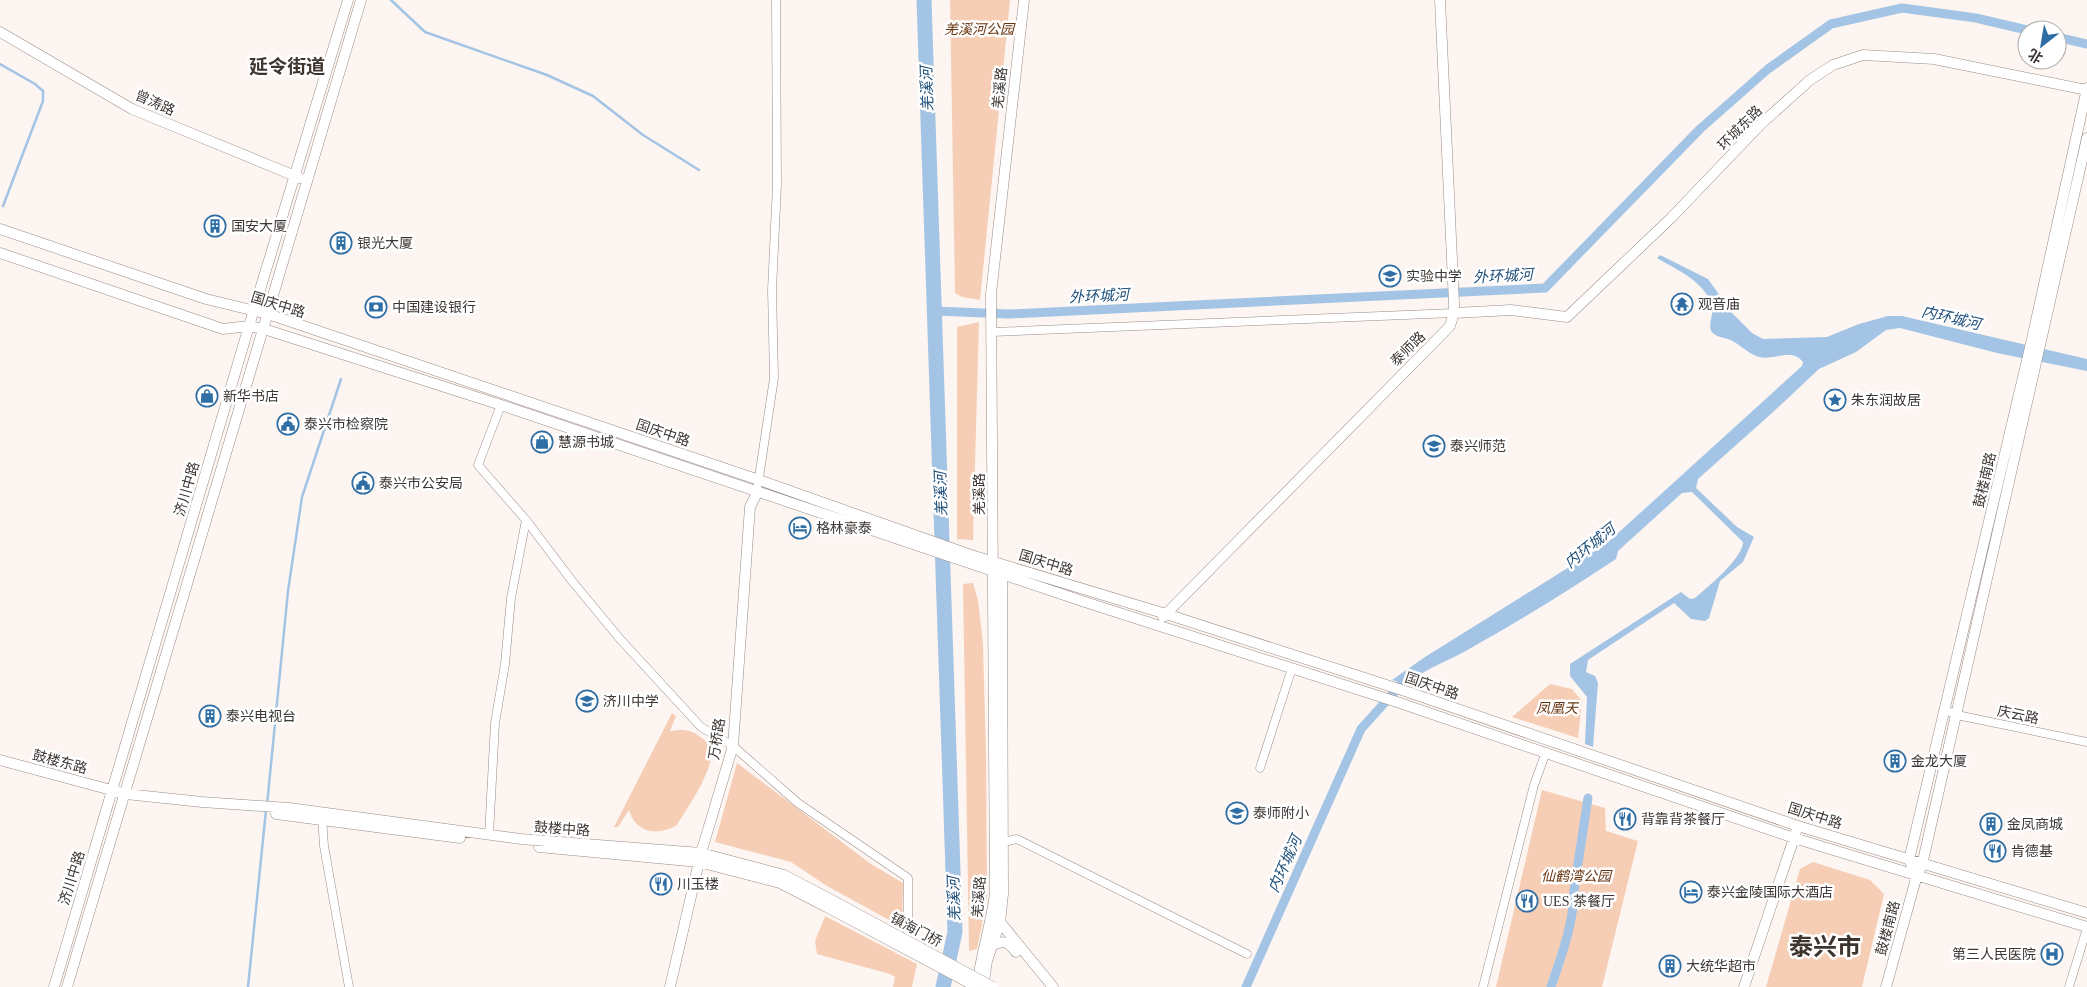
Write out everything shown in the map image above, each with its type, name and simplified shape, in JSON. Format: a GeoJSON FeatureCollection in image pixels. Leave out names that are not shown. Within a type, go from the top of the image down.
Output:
{"type":"FeatureCollection","features":[{"type":"Feature","properties":{"kind":"main road","name":"济川中路"},"geometry":{"type":"LineString","coordinates":[[54,987],[249,326],[348,0]]}},
{"type":"Feature","properties":{"kind":"main road","name":"济川中路"},"geometry":{"type":"LineString","coordinates":[[67,987],[362,0]]}},
{"type":"Feature","properties":{"kind":"main road","name":"羌溪路"},"geometry":{"type":"LineString","coordinates":[[984,987],[987,961],[993,945],[996,921],[995,893],[999,843],[998,568],[991,294],[1024,0]]}},
{"type":"Feature","properties":{"kind":"main road"},"geometry":{"type":"LineString","coordinates":[[1440,0],[1454,308]]}},
{"type":"Feature","properties":{"kind":"main road","name":"曾涛路"},"geometry":{"type":"LineString","coordinates":[[0,32],[132,109],[308,181]]}},
{"type":"Feature","properties":{"kind":"main road","name":"环城东路"},"geometry":{"type":"LineString","coordinates":[[1454,308],[1510,310],[1567,318],[1671,218],[1761,124],[1810,80],[1832,65],[1863,55],[1934,59],[2087,89]]}},
{"type":"Feature","properties":{"kind":"main road","name":"鼓楼南路"},"geometry":{"type":"LineString","coordinates":[[1886,987],[1917,875],[1922,865],[1957,715],[2037,340],[2087,89]]}},
{"type":"Feature","properties":{"kind":"main road","name":"鼓楼南路"},"geometry":{"type":"LineString","coordinates":[[2037,340],[2087,138]]}},
{"type":"Feature","properties":{"kind":"main road","name":"国庆中路"},"geometry":{"type":"LineString","coordinates":[[0,229],[206,299],[268,314],[759,480],[901,535],[1155,624],[1546,752],[1794,838],[2087,928]]}},
{"type":"Feature","properties":{"kind":"main road","name":"国庆中路"},"geometry":{"type":"LineString","coordinates":[[0,253],[223,329],[249,326],[264,329],[501,404],[758,491],[901,535]]}},
{"type":"Feature","properties":{"kind":"main road","name":"泰师路"},"geometry":{"type":"LineString","coordinates":[[1155,624],[1450,326],[1454,308]]}},
{"type":"Feature","properties":{"kind":"main road","name":"鼓楼南路"},"geometry":{"type":"LineString","coordinates":[[1909,860],[2031,367]]}},
{"type":"Feature","properties":{"kind":"main road","name":"万桥路"},"geometry":{"type":"LineString","coordinates":[[670,987],[700,858],[733,746],[750,507],[758,491]]}},
{"type":"Feature","properties":{"kind":"main road","name":"国庆中路"},"geometry":{"type":"LineString","coordinates":[[998,568],[1166,614],[1404,691],[1798,826],[1922,865],[2087,913]]}},
{"type":"Feature","properties":{"kind":"main road","name":"鼓楼东路"},"geometry":{"type":"LineString","coordinates":[[0,760],[125,797],[202,806]]}},
{"type":"Feature","properties":{"kind":"main road","name":"鼓楼中路"},"geometry":{"type":"LineString","coordinates":[[202,806],[288,811],[700,858],[784,875],[825,901]]}},
{"type":"Feature","properties":{"kind":"main road"},"geometry":{"type":"LineString","coordinates":[[322,816],[488,842],[700,858]]}},
{"type":"Feature","properties":{"kind":"main road"},"geometry":{"type":"LineString","coordinates":[[1744,987],[1798,826]]}},
{"type":"Feature","properties":{"kind":"main road"},"geometry":{"type":"LineString","coordinates":[[1909,860],[1917,875]]}},
{"type":"Feature","properties":{"kind":"main road"},"geometry":{"type":"LineString","coordinates":[[825,901],[977,987]]}},
{"type":"Feature","properties":{"kind":"main road","name":"镇海门桥"},"geometry":{"type":"LineString","coordinates":[[825,901],[993,987]]}},
{"type":"Feature","properties":{"kind":"main road","name":"羌溪路"},"geometry":{"type":"LineString","coordinates":[[977,987],[980,962],[996,921]]}},
{"type":"Feature","properties":{"kind":"main road"},"geometry":{"type":"LineString","coordinates":[[996,921],[1053,987]]}},
{"type":"Feature","properties":{"kind":"main road"},"geometry":{"type":"LineString","coordinates":[[993,945],[1000,941],[1008,943],[1045,987]]}},
{"type":"Feature","properties":{"kind":"street"},"geometry":{"type":"LineString","coordinates":[[758,491],[774,378],[772,290],[777,184],[776,0]]}},
{"type":"Feature","properties":{"kind":"street"},"geometry":{"type":"LineString","coordinates":[[992,332],[1454,308]]}},
{"type":"Feature","properties":{"kind":"street"},"geometry":{"type":"LineString","coordinates":[[501,404],[478,465],[526,520],[572,581],[658,682],[702,727],[733,746],[798,803],[908,878],[908,932]]}},
{"type":"Feature","properties":{"kind":"street"},"geometry":{"type":"LineString","coordinates":[[489,835],[495,722],[505,664],[511,598],[526,520]]}},
{"type":"Feature","properties":{"kind":"street"},"geometry":{"type":"LineString","coordinates":[[1260,768],[1292,668]]}},
{"type":"Feature","properties":{"kind":"street","name":"庆云路"},"geometry":{"type":"LineString","coordinates":[[1945,710],[1957,715],[2087,742]]}},
{"type":"Feature","properties":{"kind":"street"},"geometry":{"type":"LineString","coordinates":[[1483,987],[1534,784],[1546,752]]}},
{"type":"Feature","properties":{"kind":"street"},"geometry":{"type":"LineString","coordinates":[[322,816],[324,846],[349,987]]}},
{"type":"Feature","properties":{"kind":"street"},"geometry":{"type":"LineString","coordinates":[[999,843],[1017,839],[1247,954]]}},
{"type":"Feature","properties":{"kind":"street"},"geometry":{"type":"LineString","coordinates":[[2069,987],[2087,928]]}},
{"type":"Feature","properties":{"kind":"green space","name":"羌溪河公园"},"geometry":{"type":"Polygon","coordinates":[[[950,0],[1010,0],[980,300],[962,297],[955,293],[950,0]]]}},
{"type":"Feature","properties":{"kind":"green space"},"geometry":{"type":"Polygon","coordinates":[[[979,322],[973,540],[957,539],[957,327],[979,322]]]}},
{"type":"Feature","properties":{"kind":"green space"},"geometry":{"type":"Polygon","coordinates":[[[973,583],[978,600],[983,644],[987,899],[977,949],[969,951],[963,584],[973,583]]]}},
{"type":"Feature","properties":{"kind":"green space","name":"凤凰天"},"geometry":{"type":"Polygon","coordinates":[[[1550,684],[1572,689],[1582,701],[1578,738],[1512,717],[1550,684]]]}},
{"type":"Feature","properties":{"kind":"green space"},"geometry":{"type":"Polygon","coordinates":[[[672,713],[676,716],[670,731],[690,731],[702,738],[709,747],[711,754],[710,762],[703,781],[676,826],[661,831],[642,828],[636,824],[629,810],[618,827],[614,827],[672,713]]]}},
{"type":"Feature","properties":{"kind":"green space"},"geometry":{"type":"Polygon","coordinates":[[[737,763],[871,864],[903,883],[902,927],[827,886],[791,862],[715,842],[737,763]]]}},
{"type":"Feature","properties":{"kind":"green space","name":"仙鹤湾公园"},"geometry":{"type":"Polygon","coordinates":[[[1542,790],[1605,808],[1606,831],[1638,841],[1602,987],[1496,987],[1542,790]]]}},
{"type":"Feature","properties":{"kind":"green space"},"geometry":{"type":"Polygon","coordinates":[[[1813,862],[1870,880],[1884,894],[1862,987],[1766,987],[1800,869],[1813,862]]]}},
{"type":"Feature","properties":{"kind":"green space"},"geometry":{"type":"Polygon","coordinates":[[[825,916],[917,964],[912,987],[893,987],[895,977],[890,974],[817,954],[815,941],[825,916]]]}},
{"type":"Feature","properties":{"kind":"water"},"geometry":{"type":"Polygon","coordinates":[[[1660,255],[1708,279],[1733,314],[1752,333],[1763,339],[1827,337],[1859,324],[1888,316],[1902,316],[2087,359],[2087,371],[1997,353],[1900,328],[1886,330],[1856,352],[1819,369],[1698,479],[1696,488],[1737,527],[1754,537],[1743,562],[1720,581],[1709,618],[1705,621],[1691,619],[1674,603],[1588,660],[1586,672],[1595,676],[1598,683],[1593,747],[1585,744],[1587,697],[1570,676],[1570,664],[1681,592],[1690,599],[1695,598],[1724,572],[1741,549],[1743,542],[1692,492],[1682,493],[1618,551],[1616,559],[1530,614],[1467,650],[1423,672],[1406,684],[1392,680],[1425,657],[1606,544],[1802,366],[1803,362],[1793,355],[1759,357],[1732,341],[1714,334],[1710,328],[1713,309],[1703,289],[1689,277],[1657,258],[1660,255]]]}},
{"type":"Feature","properties":{"kind":"waterway"},"geometry":{"type":"LineString","coordinates":[[391,0],[425,32],[547,75],[593,96],[643,135],[699,170]]}},
{"type":"Feature","properties":{"kind":"waterway","name":"羌溪河"},"geometry":{"type":"LineString","coordinates":[[924,0],[955,932],[943,987]]}},
{"type":"Feature","properties":{"kind":"waterway","name":"外环城河"},"geometry":{"type":"LineString","coordinates":[[934,311],[1009,314],[1545,288],[1700,129],[1768,69],[1831,24],[1902,8],[1976,18],[2017,28]]}},
{"type":"Feature","properties":{"kind":"waterway","name":"外环城河"},"geometry":{"type":"LineString","coordinates":[[2067,39],[2087,44]]}},
{"type":"Feature","properties":{"kind":"waterway"},"geometry":{"type":"LineString","coordinates":[[0,64],[35,84],[43,91],[43,101],[3,206]]}},
{"type":"Feature","properties":{"kind":"waterway"},"geometry":{"type":"LineString","coordinates":[[267,805],[288,591],[302,497],[341,379]]}},
{"type":"Feature","properties":{"kind":"waterway","name":"内环城河"},"geometry":{"type":"LineString","coordinates":[[1246,987],[1361,729],[1406,679],[1411,676]]}},
{"type":"Feature","properties":{"kind":"waterway"},"geometry":{"type":"LineString","coordinates":[[1551,987],[1572,915],[1588,798]]}},
{"type":"Feature","properties":{"kind":"waterway"},"geometry":{"type":"LineString","coordinates":[[248,987],[266,810]]}},
{"type":"Feature","properties":{"kind":"place","name":"国安大厦"},"geometry":{"type":"Point","coordinates":[215,226]}},
{"type":"Feature","properties":{"kind":"place","name":"银光大厦"},"geometry":{"type":"Point","coordinates":[341,243]}},
{"type":"Feature","properties":{"kind":"place","name":"实验中学"},"geometry":{"type":"Point","coordinates":[1390,276]}},
{"type":"Feature","properties":{"kind":"place","name":"观音庙"},"geometry":{"type":"Point","coordinates":[1682,304]}},
{"type":"Feature","properties":{"kind":"place","name":"中国建设银行"},"geometry":{"type":"Point","coordinates":[376,307]}},
{"type":"Feature","properties":{"kind":"place","name":"新华书店"},"geometry":{"type":"Point","coordinates":[207,396]}},
{"type":"Feature","properties":{"kind":"place","name":"朱东润故居"},"geometry":{"type":"Point","coordinates":[1835,400]}},
{"type":"Feature","properties":{"kind":"place","name":"泰兴市检察院"},"geometry":{"type":"Point","coordinates":[288,424]}},
{"type":"Feature","properties":{"kind":"place","name":"慧源书城"},"geometry":{"type":"Point","coordinates":[542,442]}},
{"type":"Feature","properties":{"kind":"place","name":"泰兴师范"},"geometry":{"type":"Point","coordinates":[1434,446]}},
{"type":"Feature","properties":{"kind":"place","name":"泰兴市公安局"},"geometry":{"type":"Point","coordinates":[363,483]}},
{"type":"Feature","properties":{"kind":"place","name":"格林豪泰"},"geometry":{"type":"Point","coordinates":[800,528]}},
{"type":"Feature","properties":{"kind":"place","name":"济川中学"},"geometry":{"type":"Point","coordinates":[587,701]}},
{"type":"Feature","properties":{"kind":"place","name":"泰兴电视台"},"geometry":{"type":"Point","coordinates":[210,716]}},
{"type":"Feature","properties":{"kind":"place","name":"金龙大厦"},"geometry":{"type":"Point","coordinates":[1895,761]}},
{"type":"Feature","properties":{"kind":"place","name":"泰师附小"},"geometry":{"type":"Point","coordinates":[1237,813]}},
{"type":"Feature","properties":{"kind":"place","name":"背靠背茶餐厅"},"geometry":{"type":"Point","coordinates":[1625,819]}},
{"type":"Feature","properties":{"kind":"place","name":"金凤商城"},"geometry":{"type":"Point","coordinates":[1991,824]}},
{"type":"Feature","properties":{"kind":"place","name":"肯德基"},"geometry":{"type":"Point","coordinates":[1995,851]}},
{"type":"Feature","properties":{"kind":"place","name":"川玉楼"},"geometry":{"type":"Point","coordinates":[661,884]}},
{"type":"Feature","properties":{"kind":"place","name":"泰兴金陵国际大酒店"},"geometry":{"type":"Point","coordinates":[1691,892]}},
{"type":"Feature","properties":{"kind":"place","name":"UES 茶餐厅"},"geometry":{"type":"Point","coordinates":[1527,901]}},
{"type":"Feature","properties":{"kind":"place","name":"第三人民医院"},"geometry":{"type":"Point","coordinates":[2052,954]}},
{"type":"Feature","properties":{"kind":"place","name":"大统华超市"},"geometry":{"type":"Point","coordinates":[1670,966]}},
{"type":"Feature","properties":{"kind":"district","name":"延令街道"},"geometry":{"type":"Point","coordinates":[287,66]}},
{"type":"Feature","properties":{"kind":"district","name":"泰兴市"},"geometry":{"type":"Point","coordinates":[1825,947]}}]}
